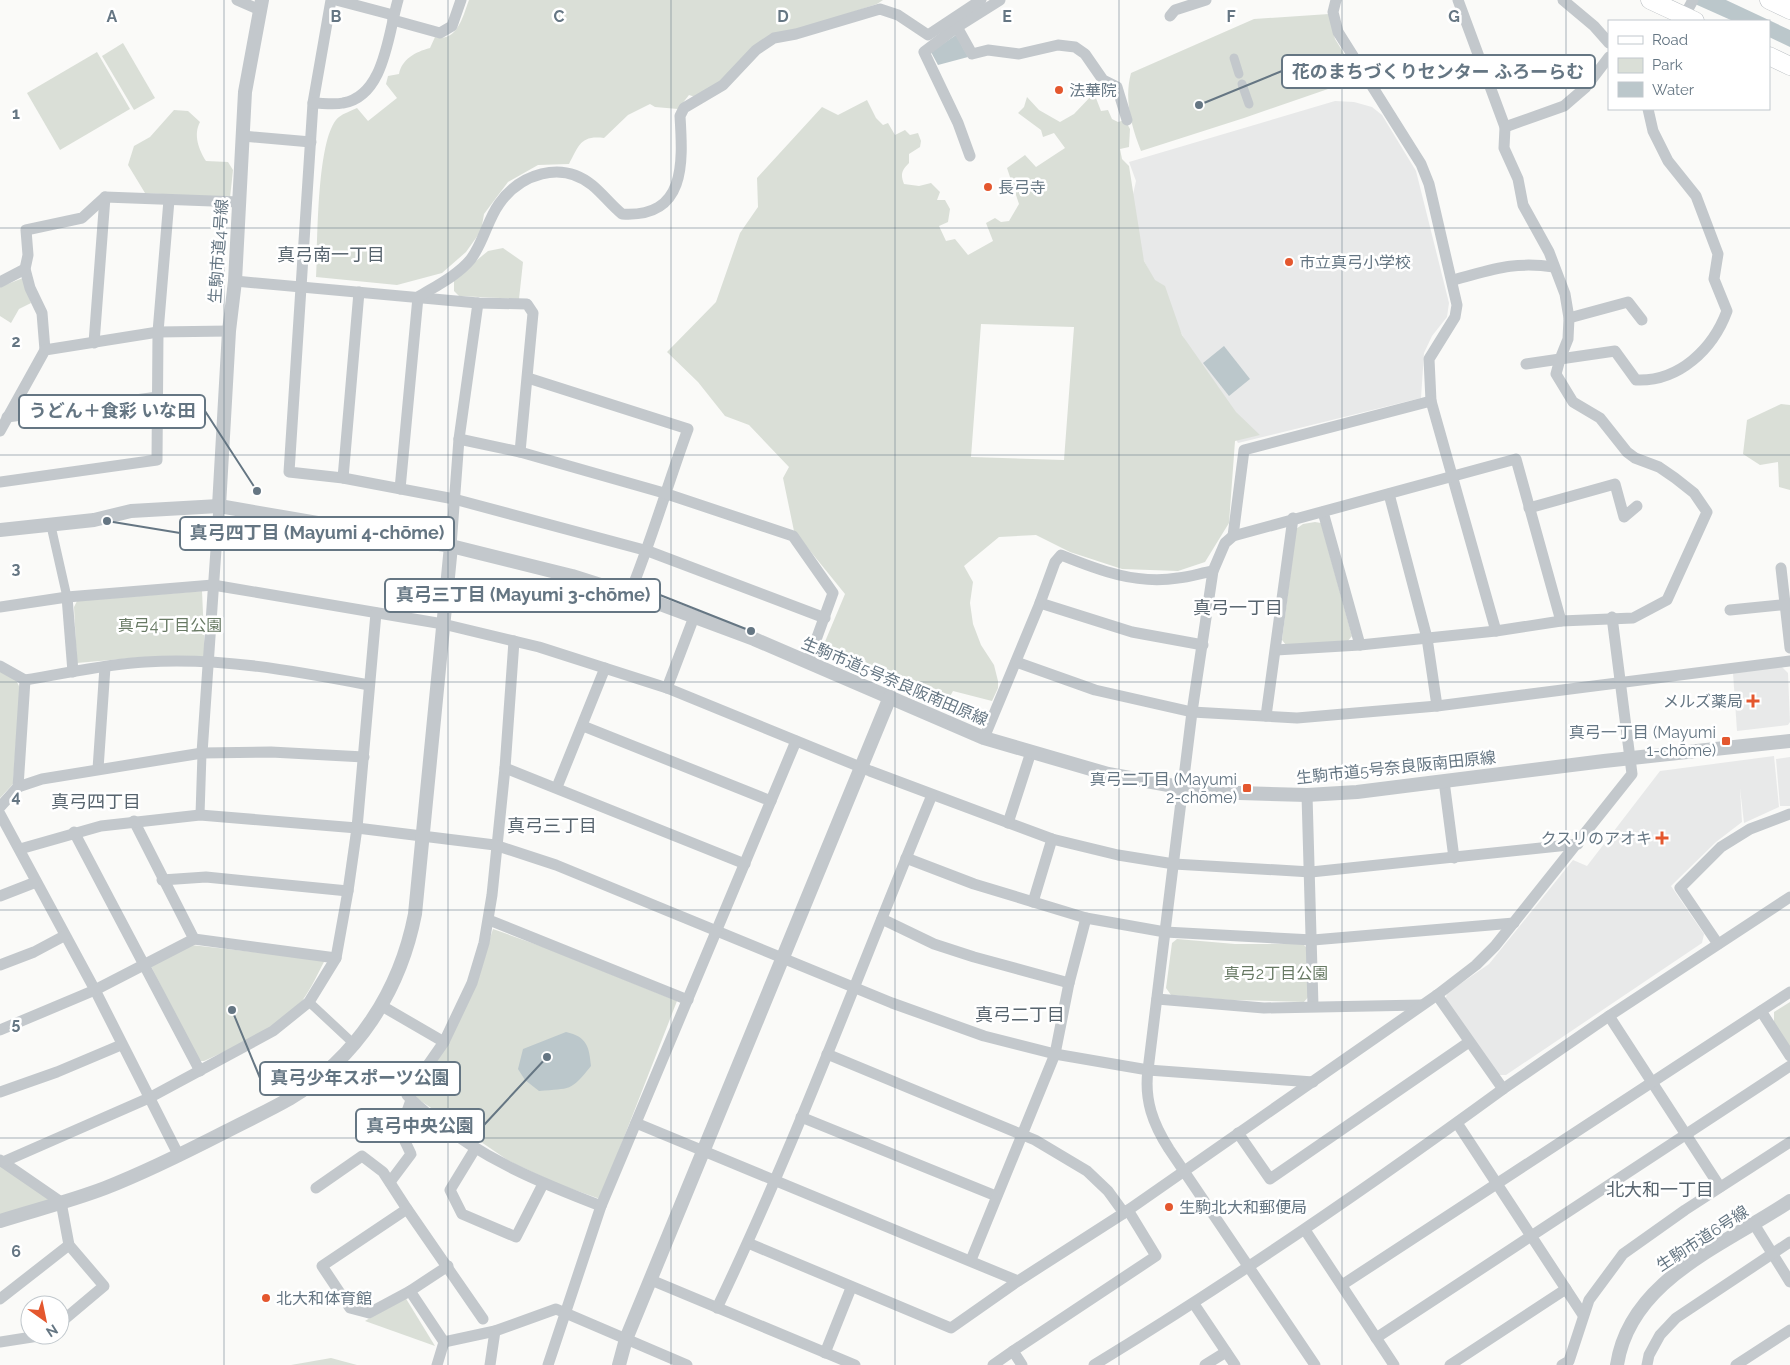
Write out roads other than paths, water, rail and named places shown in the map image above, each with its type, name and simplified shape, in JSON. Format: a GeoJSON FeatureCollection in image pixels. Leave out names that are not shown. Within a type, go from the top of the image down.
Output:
{"type":"FeatureCollection","features":[{"type":"Feature","properties":{"kind":"main road"},"geometry":{"type":"LineString","coordinates":[[1650,0],[1687,20]]}},
{"type":"Feature","properties":{"kind":"main road"},"geometry":{"type":"LineString","coordinates":[[1769,0],[1790,10]]}},
{"type":"Feature","properties":{"kind":"main road"},"geometry":{"type":"LineString","coordinates":[[1770,56],[1790,66]]}},
{"type":"Feature","properties":{"kind":"street"},"geometry":{"type":"LineString","coordinates":[[237,0],[262,5]]}},
{"type":"Feature","properties":{"kind":"street"},"geometry":{"type":"LineString","coordinates":[[331,0],[312,103],[289,472],[344,478],[454,499],[648,551],[825,618]]}},
{"type":"Feature","properties":{"kind":"street"},"geometry":{"type":"LineString","coordinates":[[336,0],[440,33],[452,26],[461,0]]}},
{"type":"Feature","properties":{"kind":"street"},"geometry":{"type":"LineString","coordinates":[[312,103],[344,104],[359,97],[372,86],[378,74],[398,0]]}},
{"type":"Feature","properties":{"kind":"street"},"geometry":{"type":"LineString","coordinates":[[418,297],[446,280],[469,260],[484,239],[499,204],[522,181],[551,171],[574,174],[592,185],[622,214],[637,215],[658,208],[669,200],[680,173],[680,116],[684,108],[723,85],[756,50],[774,38],[796,34],[880,9],[898,15],[928,35],[981,0]]}},
{"type":"Feature","properties":{"kind":"street"},"geometry":{"type":"LineString","coordinates":[[970,156],[958,123],[924,52],[957,27],[1000,0]]}},
{"type":"Feature","properties":{"kind":"street"},"geometry":{"type":"LineString","coordinates":[[1170,16],[1175,10],[1206,0]]}},
{"type":"Feature","properties":{"kind":"street"},"geometry":{"type":"LineString","coordinates":[[1336,0],[1333,12],[1338,32],[1422,164],[1429,184],[1453,280],[1457,305],[1455,317],[1429,359],[1431,401],[1496,631]]}},
{"type":"Feature","properties":{"kind":"street"},"geometry":{"type":"LineString","coordinates":[[1276,650],[1360,645],[1496,631],[1561,621],[1612,617],[1632,618],[1667,600],[1707,512],[1694,493],[1659,467],[1636,458],[1628,452],[1600,418],[1573,402],[1556,374],[1568,339],[1569,318],[1565,294],[1549,252],[1523,205],[1518,179],[1504,148],[1505,126],[1458,0]]}},
{"type":"Feature","properties":{"kind":"street"},"geometry":{"type":"LineString","coordinates":[[1564,0],[1608,41]]}},
{"type":"Feature","properties":{"kind":"street"},"geometry":{"type":"LineString","coordinates":[[1687,20],[1693,0]]}},
{"type":"Feature","properties":{"kind":"street","name":"生駒市道4号線"},"geometry":{"type":"LineString","coordinates":[[219,506],[229,331],[235,281],[245,92],[262,5]]}},
{"type":"Feature","properties":{"kind":"street"},"geometry":{"type":"LineString","coordinates":[[957,27],[972,54],[988,50],[1019,54],[1058,45],[1075,47],[1084,54],[1103,80],[1117,87],[1127,120]]}},
{"type":"Feature","properties":{"kind":"street"},"geometry":{"type":"LineString","coordinates":[[1234,58],[1239,74]]}},
{"type":"Feature","properties":{"kind":"street"},"geometry":{"type":"LineString","coordinates":[[1505,126],[1564,106],[1586,87],[1608,58]]}},
{"type":"Feature","properties":{"kind":"street"},"geometry":{"type":"LineString","coordinates":[[1242,84],[1248,104]]}},
{"type":"Feature","properties":{"kind":"street"},"geometry":{"type":"LineString","coordinates":[[1526,364],[1615,351],[1636,380],[1646,381],[1686,367],[1701,354],[1722,324],[1726,311],[1714,280],[1718,254],[1696,196],[1668,161],[1653,131],[1648,110]]}},
{"type":"Feature","properties":{"kind":"street"},"geometry":{"type":"LineString","coordinates":[[243,136],[311,142]]}},
{"type":"Feature","properties":{"kind":"street"},"geometry":{"type":"LineString","coordinates":[[0,431],[45,350],[42,313],[30,288],[25,269],[28,255],[26,230],[82,218],[105,196],[239,202]]}},
{"type":"Feature","properties":{"kind":"street"},"geometry":{"type":"LineString","coordinates":[[94,343],[105,196]]}},
{"type":"Feature","properties":{"kind":"street"},"geometry":{"type":"LineString","coordinates":[[0,482],[157,460],[158,332],[169,200]]}},
{"type":"Feature","properties":{"kind":"street"},"geometry":{"type":"LineString","coordinates":[[1453,280],[1507,265],[1531,264],[1554,266]]}},
{"type":"Feature","properties":{"kind":"street"},"geometry":{"type":"LineString","coordinates":[[0,282],[25,269]]}},
{"type":"Feature","properties":{"kind":"street"},"geometry":{"type":"LineString","coordinates":[[235,281],[478,303],[527,304],[533,313],[520,452]]}},
{"type":"Feature","properties":{"kind":"street"},"geometry":{"type":"LineString","coordinates":[[344,478],[359,292]]}},
{"type":"Feature","properties":{"kind":"street"},"geometry":{"type":"LineString","coordinates":[[400,489],[418,297]]}},
{"type":"Feature","properties":{"kind":"street"},"geometry":{"type":"LineString","coordinates":[[1569,318],[1628,302],[1642,320]]}},
{"type":"Feature","properties":{"kind":"street"},"geometry":{"type":"LineString","coordinates":[[0,1221],[104,1188],[179,1156],[290,1098],[323,1074],[354,1044],[382,1006],[401,966],[412,933],[424,836],[460,438],[478,303]]}},
{"type":"Feature","properties":{"kind":"street"},"geometry":{"type":"LineString","coordinates":[[45,350],[158,332],[229,331]]}},
{"type":"Feature","properties":{"kind":"street"},"geometry":{"type":"LineString","coordinates":[[528,378],[688,429],[664,493],[648,551],[630,593]]}},
{"type":"Feature","properties":{"kind":"street"},"geometry":{"type":"LineString","coordinates":[[7,417],[158,397]]}},
{"type":"Feature","properties":{"kind":"street"},"geometry":{"type":"LineString","coordinates":[[1233,536],[1244,450],[1431,401]]}},
{"type":"Feature","properties":{"kind":"street"},"geometry":{"type":"LineString","coordinates":[[460,438],[520,452],[664,493],[793,536],[833,593],[808,662]]}},
{"type":"Feature","properties":{"kind":"street"},"geometry":{"type":"LineString","coordinates":[[1315,1365],[1152,1120],[1147,1089],[1192,712],[1213,571],[1225,543],[1233,536],[1293,518],[1323,512],[1452,478],[1516,459],[1561,621]]}},
{"type":"Feature","properties":{"kind":"street"},"geometry":{"type":"LineString","coordinates":[[1529,508],[1615,484],[1624,517],[1637,506]]}},
{"type":"Feature","properties":{"kind":"street"},"geometry":{"type":"LineString","coordinates":[[1389,494],[1427,638],[1437,706]]}},
{"type":"Feature","properties":{"kind":"street"},"geometry":{"type":"LineString","coordinates":[[200,815],[202,753],[219,506]]}},
{"type":"Feature","properties":{"kind":"street","name":"生駒市道5号奈良阪南田原線"},"geometry":{"type":"LineString","coordinates":[[0,530],[94,520],[131,511],[219,506],[451,546],[572,576],[630,593],[808,662],[984,738],[1108,774],[1183,788],[1232,794],[1307,796],[1790,741]]}},
{"type":"Feature","properties":{"kind":"street"},"geometry":{"type":"LineString","coordinates":[[1323,512],[1360,645]]}},
{"type":"Feature","properties":{"kind":"street"},"geometry":{"type":"LineString","coordinates":[[1266,716],[1293,518]]}},
{"type":"Feature","properties":{"kind":"street"},"geometry":{"type":"LineString","coordinates":[[51,526],[67,597],[73,672]]}},
{"type":"Feature","properties":{"kind":"street"},"geometry":{"type":"LineString","coordinates":[[984,738],[1055,562],[1061,555],[1101,571],[1127,578],[1176,579],[1213,571]]}},
{"type":"Feature","properties":{"kind":"street"},"geometry":{"type":"LineString","coordinates":[[1782,568],[1788,604],[1790,648]]}},
{"type":"Feature","properties":{"kind":"street"},"geometry":{"type":"LineString","coordinates":[[0,607],[67,597],[213,585],[443,624],[514,641],[667,688],[861,768],[1052,839],[1118,855],[1174,864],[1311,872],[1578,844]]}},
{"type":"Feature","properties":{"kind":"street"},"geometry":{"type":"LineString","coordinates":[[1040,603],[1132,632],[1203,645]]}},
{"type":"Feature","properties":{"kind":"street"},"geometry":{"type":"LineString","coordinates":[[1730,610],[1788,604]]}},
{"type":"Feature","properties":{"kind":"street"},"geometry":{"type":"LineString","coordinates":[[1,1161],[149,1098],[273,1031],[309,1002],[336,958],[348,892],[357,828],[376,613]]}},
{"type":"Feature","properties":{"kind":"street"},"geometry":{"type":"LineString","coordinates":[[667,688],[694,617]]}},
{"type":"Feature","properties":{"kind":"street"},"geometry":{"type":"LineString","coordinates":[[748,1243],[851,1288],[951,1328],[1018,1281],[1126,1212],[1437,995],[1476,965],[1514,923],[1632,774],[1612,617]]}},
{"type":"Feature","properties":{"kind":"street"},"geometry":{"type":"LineString","coordinates":[[514,641],[505,768],[495,845],[489,920],[472,983],[444,1042],[407,1095],[475,1149],[543,1184],[601,1206]]}},
{"type":"Feature","properties":{"kind":"street"},"geometry":{"type":"LineString","coordinates":[[0,666],[25,680],[145,662],[208,661],[282,668],[369,685]]}},
{"type":"Feature","properties":{"kind":"street"},"geometry":{"type":"LineString","coordinates":[[1016,662],[1095,690],[1192,712],[1297,718],[1437,706],[1790,662]]}},
{"type":"Feature","properties":{"kind":"street"},"geometry":{"type":"LineString","coordinates":[[98,769],[105,667]]}},
{"type":"Feature","properties":{"kind":"street"},"geometry":{"type":"LineString","coordinates":[[557,788],[605,668]]}},
{"type":"Feature","properties":{"kind":"street"},"geometry":{"type":"LineString","coordinates":[[18,787],[25,680]]}},
{"type":"Feature","properties":{"kind":"street"},"geometry":{"type":"LineString","coordinates":[[619,1365],[626,1339],[890,697]]}},
{"type":"Feature","properties":{"kind":"street"},"geometry":{"type":"LineString","coordinates":[[583,726],[771,802]]}},
{"type":"Feature","properties":{"kind":"street"},"geometry":{"type":"LineString","coordinates":[[548,1365],[601,1206],[796,741]]}},
{"type":"Feature","properties":{"kind":"street"},"geometry":{"type":"LineString","coordinates":[[0,807],[18,787],[42,779],[202,753],[271,752],[364,757]]}},
{"type":"Feature","properties":{"kind":"street"},"geometry":{"type":"LineString","coordinates":[[1008,823],[1031,752]]}},
{"type":"Feature","properties":{"kind":"street"},"geometry":{"type":"LineString","coordinates":[[505,768],[745,864]]}},
{"type":"Feature","properties":{"kind":"street"},"geometry":{"type":"LineString","coordinates":[[1444,781],[1454,858]]}},
{"type":"Feature","properties":{"kind":"street"},"geometry":{"type":"LineString","coordinates":[[717,1308],[775,1180],[932,795]]}},
{"type":"Feature","properties":{"kind":"street"},"geometry":{"type":"LineString","coordinates":[[1307,796],[1313,940],[1313,1006]]}},
{"type":"Feature","properties":{"kind":"street"},"geometry":{"type":"LineString","coordinates":[[0,814],[64,936],[95,990],[121,1045],[179,1156]]}},
{"type":"Feature","properties":{"kind":"street"},"geometry":{"type":"LineString","coordinates":[[1718,944],[1680,888],[1720,847],[1750,829],[1790,814]]}},
{"type":"Feature","properties":{"kind":"street"},"geometry":{"type":"LineString","coordinates":[[20,849],[74,832],[134,821],[200,815],[357,828],[495,845],[556,865],[937,1020],[1010,1043],[1055,1054],[1148,1070],[1313,1082]]}},
{"type":"Feature","properties":{"kind":"street"},"geometry":{"type":"LineString","coordinates":[[134,821],[162,880],[194,939]]}},
{"type":"Feature","properties":{"kind":"street"},"geometry":{"type":"LineString","coordinates":[[74,832],[200,1071]]}},
{"type":"Feature","properties":{"kind":"street"},"geometry":{"type":"LineString","coordinates":[[1033,902],[1052,839]]}},
{"type":"Feature","properties":{"kind":"street"},"geometry":{"type":"LineString","coordinates":[[906,858],[974,884],[1086,918],[1165,932],[1313,940],[1514,923]]}},
{"type":"Feature","properties":{"kind":"street"},"geometry":{"type":"LineString","coordinates":[[162,880],[206,877],[348,892]]}},
{"type":"Feature","properties":{"kind":"street"},"geometry":{"type":"LineString","coordinates":[[0,896],[36,882]]}},
{"type":"Feature","properties":{"kind":"street"},"geometry":{"type":"LineString","coordinates":[[1094,1365],[1194,1304],[1305,1230],[1609,1016],[1790,897]]}},
{"type":"Feature","properties":{"kind":"street"},"geometry":{"type":"LineString","coordinates":[[971,1260],[996,1196],[1024,1135],[1055,1054],[1069,984],[1086,918]]}},
{"type":"Feature","properties":{"kind":"street"},"geometry":{"type":"LineString","coordinates":[[882,919],[934,944],[1069,984]]}},
{"type":"Feature","properties":{"kind":"street"},"geometry":{"type":"LineString","coordinates":[[489,920],[688,1000]]}},
{"type":"Feature","properties":{"kind":"street"},"geometry":{"type":"LineString","coordinates":[[0,965],[34,952],[64,936]]}},
{"type":"Feature","properties":{"kind":"street"},"geometry":{"type":"LineString","coordinates":[[0,1030],[95,990],[194,939],[336,958]]}},
{"type":"Feature","properties":{"kind":"street"},"geometry":{"type":"LineString","coordinates":[[1342,1285],[1790,992]]}},
{"type":"Feature","properties":{"kind":"street"},"geometry":{"type":"LineString","coordinates":[[1437,995],[1503,1090]]}},
{"type":"Feature","properties":{"kind":"street"},"geometry":{"type":"LineString","coordinates":[[1157,999],[1264,1008],[1421,1005]]}},
{"type":"Feature","properties":{"kind":"street"},"geometry":{"type":"LineString","coordinates":[[309,1002],[354,1044]]}},
{"type":"Feature","properties":{"kind":"street"},"geometry":{"type":"LineString","coordinates":[[382,1006],[444,1042]]}},
{"type":"Feature","properties":{"kind":"street"},"geometry":{"type":"LineString","coordinates":[[1761,1011],[1790,1056]]}},
{"type":"Feature","properties":{"kind":"street"},"geometry":{"type":"LineString","coordinates":[[1609,1016],[1720,1187]]}},
{"type":"Feature","properties":{"kind":"street"},"geometry":{"type":"LineString","coordinates":[[1238,1133],[1270,1179],[1469,1042]]}},
{"type":"Feature","properties":{"kind":"street"},"geometry":{"type":"LineString","coordinates":[[0,1092],[57,1072],[121,1045]]}},
{"type":"Feature","properties":{"kind":"street"},"geometry":{"type":"LineString","coordinates":[[827,1054],[1024,1135],[1076,1163],[1108,1191],[1126,1212],[1156,1256],[993,1365]]}},
{"type":"Feature","properties":{"kind":"street"},"geometry":{"type":"LineString","coordinates":[[1376,1338],[1790,1066]]}},
{"type":"Feature","properties":{"kind":"street"},"geometry":{"type":"LineString","coordinates":[[390,1182],[411,1154],[400,1131],[411,1100]]}},
{"type":"Feature","properties":{"kind":"street"},"geometry":{"type":"LineString","coordinates":[[801,1117],[996,1196]]}},
{"type":"Feature","properties":{"kind":"street"},"geometry":{"type":"LineString","coordinates":[[636,1123],[1018,1281]]}},
{"type":"Feature","properties":{"kind":"street"},"geometry":{"type":"LineString","coordinates":[[1457,1123],[1583,1315]]}},
{"type":"Feature","properties":{"kind":"street"},"geometry":{"type":"LineString","coordinates":[[1567,1364],[1589,1300],[1623,1254],[1720,1187],[1790,1142]]}},
{"type":"Feature","properties":{"kind":"street"},"geometry":{"type":"LineString","coordinates":[[475,1149],[450,1190],[462,1214],[516,1237],[543,1184]]}},
{"type":"Feature","properties":{"kind":"street"},"geometry":{"type":"LineString","coordinates":[[316,1188],[362,1156],[383,1172],[407,1210],[484,1318]]}},
{"type":"Feature","properties":{"kind":"street"},"geometry":{"type":"LineString","coordinates":[[1,1161],[61,1202],[69,1245],[104,1286],[70,1315]]}},
{"type":"Feature","properties":{"kind":"street","name":"生駒市道6号線"},"geometry":{"type":"LineString","coordinates":[[1616,1365],[1619,1348],[1635,1314],[1664,1282],[1790,1201]]}},
{"type":"Feature","properties":{"kind":"street"},"geometry":{"type":"LineString","coordinates":[[407,1210],[322,1266],[350,1308],[369,1313],[410,1291],[448,1266]]}},
{"type":"Feature","properties":{"kind":"street"},"geometry":{"type":"LineString","coordinates":[[1754,1224],[1790,1282]]}},
{"type":"Feature","properties":{"kind":"street"},"geometry":{"type":"LineString","coordinates":[[1305,1230],[1394,1365]]}},
{"type":"Feature","properties":{"kind":"street"},"geometry":{"type":"LineString","coordinates":[[1647,1365],[1654,1346],[1668,1326],[1790,1242]]}},
{"type":"Feature","properties":{"kind":"street"},"geometry":{"type":"LineString","coordinates":[[0,1299],[69,1245]]}},
{"type":"Feature","properties":{"kind":"street"},"geometry":{"type":"LineString","coordinates":[[651,1280],[855,1365]]}},
{"type":"Feature","properties":{"kind":"street"},"geometry":{"type":"LineString","coordinates":[[826,1353],[851,1288]]}},
{"type":"Feature","properties":{"kind":"street"},"geometry":{"type":"LineString","coordinates":[[1450,1365],[1566,1289]]}},
{"type":"Feature","properties":{"kind":"street"},"geometry":{"type":"LineString","coordinates":[[410,1291],[444,1342]]}},
{"type":"Feature","properties":{"kind":"street"},"geometry":{"type":"LineString","coordinates":[[1194,1304],[1235,1365]]}},
{"type":"Feature","properties":{"kind":"street"},"geometry":{"type":"LineString","coordinates":[[444,1342],[495,1330],[556,1310],[687,1365]]}},
{"type":"Feature","properties":{"kind":"street"},"geometry":{"type":"LineString","coordinates":[[490,1365],[495,1330]]}},
{"type":"Feature","properties":{"kind":"street"},"geometry":{"type":"LineString","coordinates":[[1736,1365],[1790,1330]]}},
{"type":"Feature","properties":{"kind":"street"},"geometry":{"type":"LineString","coordinates":[[0,1342],[20,1339]]}},
{"type":"Feature","properties":{"kind":"street"},"geometry":{"type":"LineString","coordinates":[[436,1365],[444,1342]]}},
{"type":"Feature","properties":{"kind":"street"},"geometry":{"type":"LineString","coordinates":[[1013,1351],[1022,1365]]}},
{"type":"Feature","properties":{"kind":"street"},"geometry":{"type":"LineString","coordinates":[[1205,1365],[1226,1352]]}},
{"type":"Feature","properties":{"kind":"water"},"geometry":{"type":"Polygon","coordinates":[[[1686,0],[1726,0],[1769,20],[1731,20],[1686,0]]]}},
{"type":"Feature","properties":{"kind":"water"},"geometry":{"type":"Polygon","coordinates":[[[1770,21],[1790,30],[1790,47],[1770,37],[1770,21]]]}},
{"type":"Feature","properties":{"kind":"water"},"geometry":{"type":"Polygon","coordinates":[[[956,35],[968,57],[938,65],[931,52],[956,35]]]}},
{"type":"Feature","properties":{"kind":"water"},"geometry":{"type":"Polygon","coordinates":[[[1224,346],[1250,379],[1229,396],[1203,363],[1224,346]]]}},
{"type":"Feature","properties":{"kind":"water"},"geometry":{"type":"Polygon","coordinates":[[[566,1032],[573,1034],[586,1043],[591,1066],[574,1085],[564,1089],[539,1091],[525,1080],[518,1069],[523,1049],[566,1032]]]}},
{"type":"Feature","properties":{"kind":"place","name":"法華院"},"geometry":{"type":"Point","coordinates":[1059,90]}},
{"type":"Feature","properties":{"kind":"place","name":"花のまちづくりセンター ふろーらむ"},"geometry":{"type":"Point","coordinates":[1199,105]}},
{"type":"Feature","properties":{"kind":"place","name":"長弓寺"},"geometry":{"type":"Point","coordinates":[988,187]}},
{"type":"Feature","properties":{"kind":"place","name":"市立真弓小学校"},"geometry":{"type":"Point","coordinates":[1289,262]}},
{"type":"Feature","properties":{"kind":"place","name":"うどん＋食彩 いな田"},"geometry":{"type":"Point","coordinates":[257,491]}},
{"type":"Feature","properties":{"kind":"place","name":"真弓四丁目 (Mayumi 4-chōme)"},"geometry":{"type":"Point","coordinates":[107,521]}},
{"type":"Feature","properties":{"kind":"place","name":"真弓三丁目 (Mayumi 3-chōme)"},"geometry":{"type":"Point","coordinates":[751,631]}},
{"type":"Feature","properties":{"kind":"place","name":"メルズ薬局"},"geometry":{"type":"Point","coordinates":[1753,701]}},
{"type":"Feature","properties":{"kind":"place","name":"真弓一丁目 (Mayumi 1-chōme)"},"geometry":{"type":"Point","coordinates":[1726,741]}},
{"type":"Feature","properties":{"kind":"place","name":"真弓二丁目 (Mayumi 2-chōme)"},"geometry":{"type":"Point","coordinates":[1247,788]}},
{"type":"Feature","properties":{"kind":"place","name":"クスリのアオキ"},"geometry":{"type":"Point","coordinates":[1662,838]}},
{"type":"Feature","properties":{"kind":"place","name":"真弓少年スポーツ公園"},"geometry":{"type":"Point","coordinates":[232,1010]}},
{"type":"Feature","properties":{"kind":"place","name":"真弓中央公園"},"geometry":{"type":"Point","coordinates":[547,1057]}},
{"type":"Feature","properties":{"kind":"place","name":"生駒北大和郵便局"},"geometry":{"type":"Point","coordinates":[1169,1207]}},
{"type":"Feature","properties":{"kind":"place","name":"北大和体育館"},"geometry":{"type":"Point","coordinates":[266,1298]}},
{"type":"Feature","properties":{"kind":"district","name":"真弓南一丁目"},"geometry":{"type":"Point","coordinates":[331,255]}},
{"type":"Feature","properties":{"kind":"district","name":"真弓一丁目"},"geometry":{"type":"Point","coordinates":[1238,608]}},
{"type":"Feature","properties":{"kind":"district","name":"真弓四丁目"},"geometry":{"type":"Point","coordinates":[96,802]}},
{"type":"Feature","properties":{"kind":"district","name":"真弓三丁目"},"geometry":{"type":"Point","coordinates":[552,826]}},
{"type":"Feature","properties":{"kind":"district","name":"真弓二丁目"},"geometry":{"type":"Point","coordinates":[1020,1015]}},
{"type":"Feature","properties":{"kind":"district","name":"北大和一丁目"},"geometry":{"type":"Point","coordinates":[1660,1190]}},
{"type":"Feature","properties":{"kind":"park label","name":"真弓4丁目公園"},"geometry":{"type":"Point","coordinates":[170,625]}},
{"type":"Feature","properties":{"kind":"park label","name":"真弓2丁目公園"},"geometry":{"type":"Point","coordinates":[1276,973]}}]}
